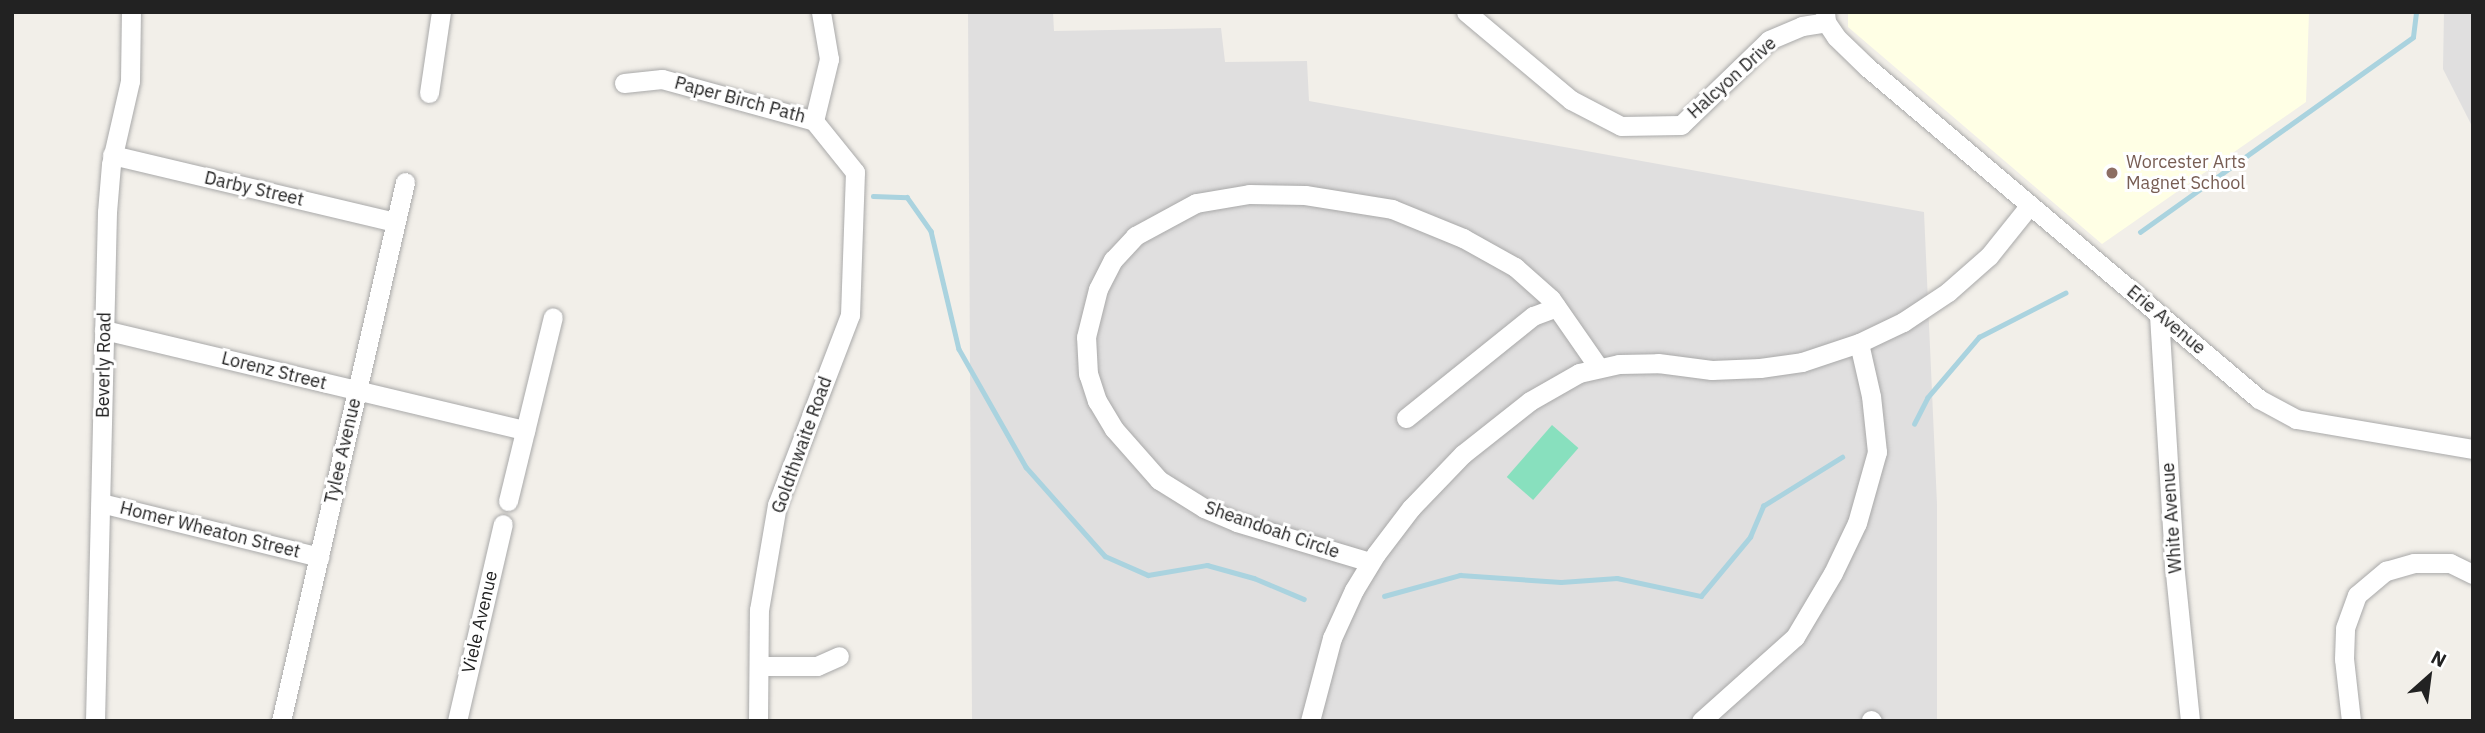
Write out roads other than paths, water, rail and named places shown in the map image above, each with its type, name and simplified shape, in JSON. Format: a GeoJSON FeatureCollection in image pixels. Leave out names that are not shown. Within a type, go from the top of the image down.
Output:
{"type":"FeatureCollection","features":[{"type":"Feature","properties":{"kind":"street","name":"Beverly Road"},"geometry":{"type":"LineString","coordinates":[[95,721],[107,212],[112,155],[130,81],[131,12]]}},
{"type":"Feature","properties":{"kind":"street"},"geometry":{"type":"LineString","coordinates":[[429,93],[441,12]]}},
{"type":"Feature","properties":{"kind":"street"},"geometry":{"type":"LineString","coordinates":[[814,121],[829,59],[821,12]]}},
{"type":"Feature","properties":{"kind":"street","name":"Halcyon Drive"},"geometry":{"type":"LineString","coordinates":[[1466,12],[1571,100],[1621,127],[1681,125],[1769,40],[1826,17]]}},
{"type":"Feature","properties":{"kind":"street","name":"Erie Avenue"},"geometry":{"type":"LineString","coordinates":[[1826,17],[1848,50],[2259,399],[2286,415],[2346,430],[2473,449]]}},
{"type":"Feature","properties":{"kind":"street","name":"Paper Birch Path"},"geometry":{"type":"LineString","coordinates":[[624,83],[662,79],[814,121]]}},
{"type":"Feature","properties":{"kind":"street","name":"Goldthwaite Road"},"geometry":{"type":"LineString","coordinates":[[758,721],[759,610],[777,505],[850,315],[855,172],[814,121]]}},
{"type":"Feature","properties":{"kind":"street","name":"Darby Street"},"geometry":{"type":"LineString","coordinates":[[112,155],[395,222]]}},
{"type":"Feature","properties":{"kind":"street","name":"Tylee Avenue"},"geometry":{"type":"LineString","coordinates":[[281,721],[405,182]]}},
{"type":"Feature","properties":{"kind":"street","name":"Sheandoah Circle"},"geometry":{"type":"LineString","coordinates":[[1370,562],[1237,522],[1204,508],[1159,480],[1133,453],[1097,401],[1086,360],[1086,337],[1092,304],[1113,260],[1147,227],[1196,203],[1249,194],[1305,195],[1392,209],[1464,238],[1515,267],[1541,288],[1556,306],[1599,368]]}},
{"type":"Feature","properties":{"kind":"street"},"geometry":{"type":"LineString","coordinates":[[1310,721],[1332,638],[1370,562],[1411,508],[1463,454],[1549,388],[1579,373],[1619,364],[1658,363],[1712,370],[1760,368],[1802,362],[1859,343],[1903,322],[1948,292],[1989,256],[2029,206]]}},
{"type":"Feature","properties":{"kind":"street"},"geometry":{"type":"LineString","coordinates":[[1406,418],[1534,316],[1556,306]]}},
{"type":"Feature","properties":{"kind":"street","name":"White Avenue"},"geometry":{"type":"LineString","coordinates":[[2159,315],[2175,573],[2190,721]]}},
{"type":"Feature","properties":{"kind":"street"},"geometry":{"type":"LineString","coordinates":[[508,501],[552,317]]}},
{"type":"Feature","properties":{"kind":"street","name":"Lorenz Street"},"geometry":{"type":"LineString","coordinates":[[104,330],[525,430]]}},
{"type":"Feature","properties":{"kind":"street"},"geometry":{"type":"LineString","coordinates":[[1701,721],[1795,637],[1833,573],[1857,523],[1877,452],[1871,396],[1859,343]]}},
{"type":"Feature","properties":{"kind":"street","name":"Homer Wheaton Street"},"geometry":{"type":"LineString","coordinates":[[101,503],[319,557]]}},
{"type":"Feature","properties":{"kind":"street","name":"Viele Avenue"},"geometry":{"type":"LineString","coordinates":[[457,721],[503,524]]}},
{"type":"Feature","properties":{"kind":"street"},"geometry":{"type":"LineString","coordinates":[[2351,721],[2344,659],[2345,628],[2357,595],[2386,571],[2414,563],[2451,563],[2473,574]]}},
{"type":"Feature","properties":{"kind":"street"},"geometry":{"type":"LineString","coordinates":[[759,666],[817,666],[839,656]]}},
{"type":"Feature","properties":{"kind":"waterway"},"geometry":{"type":"LineString","coordinates":[[2140,232],[2413,37],[2416,12]]}},
{"type":"Feature","properties":{"kind":"waterway"},"geometry":{"type":"LineString","coordinates":[[873,196],[907,197],[931,231],[959,349],[1026,467],[1105,556],[1148,575],[1207,565],[1254,578],[1304,599]]}},
{"type":"Feature","properties":{"kind":"waterway"},"geometry":{"type":"LineString","coordinates":[[1914,424],[1927,398],[1979,337],[2065,293]]}},
{"type":"Feature","properties":{"kind":"waterway"},"geometry":{"type":"LineString","coordinates":[[1384,596],[1460,575],[1561,582],[1617,578],[1701,596],[1750,537],[1763,506],[1842,457]]}},
{"type":"Feature","properties":{"kind":"place","name":"Worcester Arts Magnet School"},"geometry":{"type":"Point","coordinates":[2112,173]}}]}
